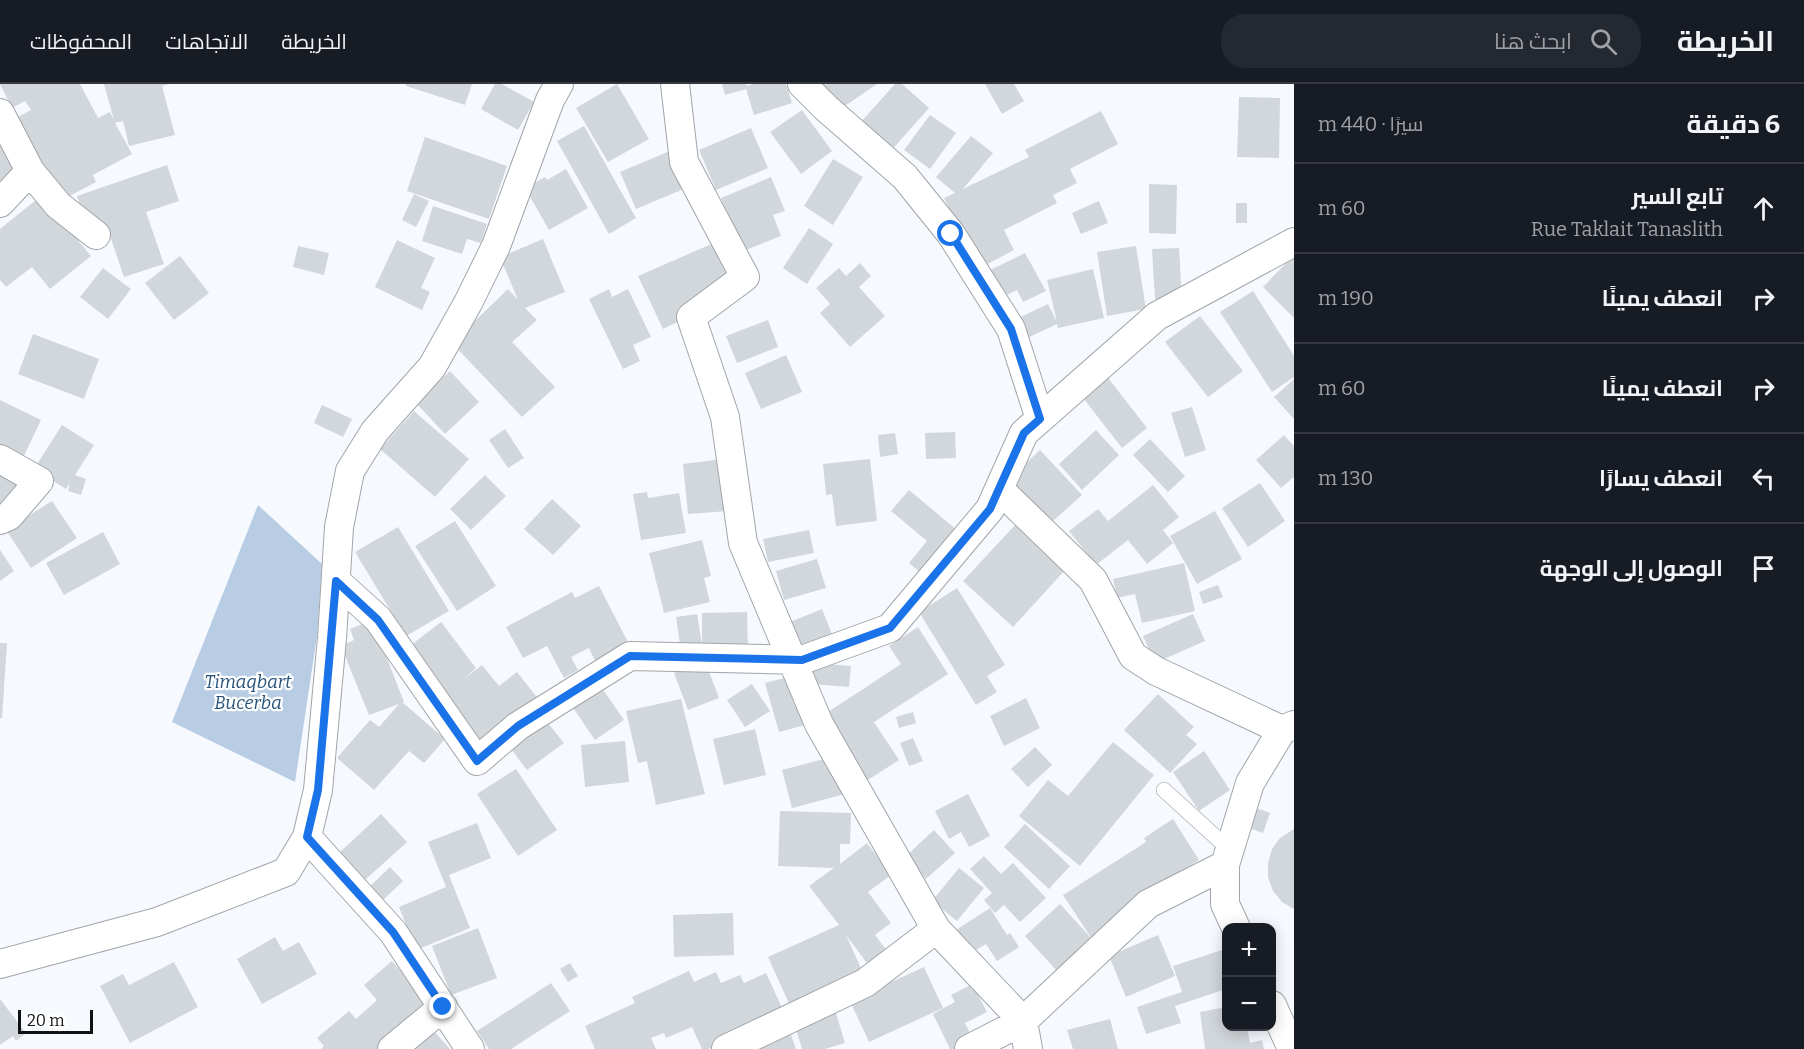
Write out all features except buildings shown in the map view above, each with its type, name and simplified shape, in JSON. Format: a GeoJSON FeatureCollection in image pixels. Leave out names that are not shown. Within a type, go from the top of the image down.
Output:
{"type":"FeatureCollection","features":[{"type":"Feature","properties":{"kind":"street"},"geometry":{"type":"LineString","coordinates":[[0,964],[157,922],[286,872],[307,837],[318,790],[339,527],[350,471],[375,431],[432,367],[468,303],[496,246],[550,100],[559,84]]}},
{"type":"Feature","properties":{"kind":"street"},"geometry":{"type":"LineString","coordinates":[[675,84],[684,162],[745,277],[691,317],[725,417],[743,543],[819,724],[936,929],[1023,1021],[1028,1049]]}},
{"type":"Feature","properties":{"kind":"street"},"geometry":{"type":"LineString","coordinates":[[802,84],[905,177],[951,234],[1011,329],[1040,419]]}},
{"type":"Feature","properties":{"kind":"street"},"geometry":{"type":"LineString","coordinates":[[0,113],[30,171],[58,205],[96,235]]}},
{"type":"Feature","properties":{"kind":"street"},"geometry":{"type":"LineString","coordinates":[[0,203],[30,171]]}},
{"type":"Feature","properties":{"kind":"street"},"geometry":{"type":"LineString","coordinates":[[336,581],[378,620],[477,761],[518,726],[630,656],[802,660],[890,628],[990,509],[1024,433],[1157,316],[1294,242]]}},
{"type":"Feature","properties":{"kind":"street"},"geometry":{"type":"LineString","coordinates":[[0,459],[39,481],[9,516],[0,520]]}},
{"type":"Feature","properties":{"kind":"street"},"geometry":{"type":"LineString","coordinates":[[999,489],[1093,580],[1133,656],[1156,671],[1288,728],[1250,783],[1227,858],[1225,904],[1234,923]]}},
{"type":"Feature","properties":{"kind":"street"},"geometry":{"type":"LineString","coordinates":[[307,837],[393,932],[470,1049]]}},
{"type":"Feature","properties":{"kind":"street"},"geometry":{"type":"LineString","coordinates":[[969,1049],[1023,1021],[1148,904],[1227,858]]}},
{"type":"Feature","properties":{"kind":"street"},"geometry":{"type":"LineString","coordinates":[[726,1049],[865,983],[936,929]]}},
{"type":"Feature","properties":{"kind":"street"},"geometry":{"type":"LineString","coordinates":[[392,1049],[443,1007]]}},
{"type":"Feature","properties":{"kind":"street"},"geometry":{"type":"LineString","coordinates":[[1276,1014],[1292,1049]]}},
{"type":"Feature","properties":{"kind":"lane"},"geometry":{"type":"LineString","coordinates":[[1164,790],[1227,858]]}},
{"type":"Feature","properties":{"kind":"green space","name":"Timaqbart Bucerba"},"geometry":{"type":"Polygon","coordinates":[[[258,505],[322,564],[317,636],[295,782],[172,722],[258,505]]]}},
{"type":"Feature","properties":{"kind":"route"},"geometry":{"type":"LineString","coordinates":[[443,1007],[393,932],[307,837],[318,790],[336,581],[378,620],[477,761],[518,726],[630,656],[802,660],[890,628],[990,509],[1024,433],[1040,419],[1011,329],[951,234]]}}]}
